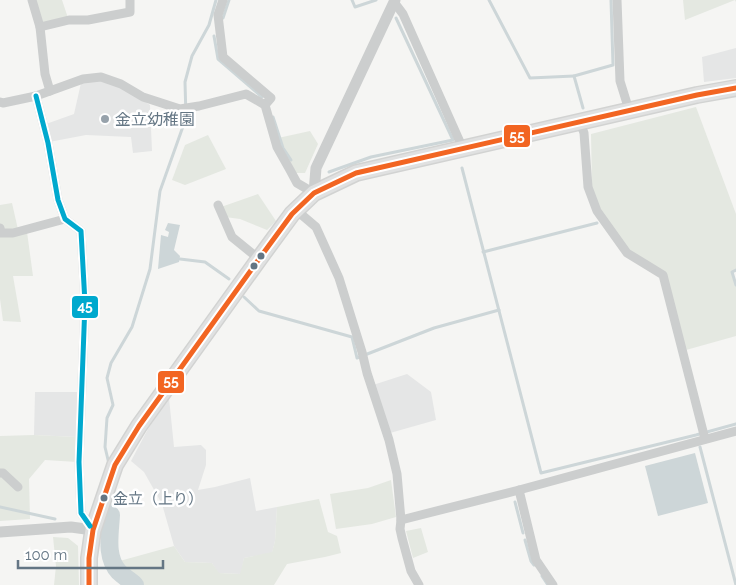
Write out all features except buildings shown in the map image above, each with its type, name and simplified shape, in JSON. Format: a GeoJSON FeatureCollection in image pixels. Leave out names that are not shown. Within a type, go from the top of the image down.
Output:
{"type":"FeatureCollection","features":[{"type":"Feature","properties":{"kind":"main road"},"geometry":{"type":"LineString","coordinates":[[89,585],[89,558],[93,530],[115,465],[139,426],[259,258],[292,214],[314,193],[356,173],[696,95],[736,88]]}},
{"type":"Feature","properties":{"kind":"street"},"geometry":{"type":"LineString","coordinates":[[32,0],[40,27],[45,74],[50,91]]}},
{"type":"Feature","properties":{"kind":"street"},"geometry":{"type":"LineString","coordinates":[[40,27],[69,20],[88,20],[130,12],[130,0]]}},
{"type":"Feature","properties":{"kind":"street"},"geometry":{"type":"LineString","coordinates":[[223,0],[218,15],[223,57],[271,98],[265,105]]}},
{"type":"Feature","properties":{"kind":"street"},"geometry":{"type":"LineString","coordinates":[[617,0],[620,82],[629,110]]}},
{"type":"Feature","properties":{"kind":"street"},"geometry":{"type":"LineString","coordinates":[[395,1],[403,14],[462,149]]}},
{"type":"Feature","properties":{"kind":"street"},"geometry":{"type":"LineString","coordinates":[[0,102],[36,96],[83,79],[101,77],[121,84],[143,97],[180,109],[246,94],[265,105],[277,147],[297,183],[314,193],[316,168],[395,1]]}},
{"type":"Feature","properties":{"kind":"street"},"geometry":{"type":"LineString","coordinates":[[36,96],[48,143],[58,200],[65,219],[81,231],[85,303],[79,462],[81,513],[93,530]]}},
{"type":"Feature","properties":{"kind":"street"},"geometry":{"type":"LineString","coordinates":[[580,122],[584,134],[588,187],[597,211],[627,253],[663,275],[704,435]]}},
{"type":"Feature","properties":{"kind":"street"},"geometry":{"type":"LineString","coordinates":[[218,205],[232,237],[259,258]]}},
{"type":"Feature","properties":{"kind":"street"},"geometry":{"type":"LineString","coordinates":[[296,210],[316,227],[338,278],[389,440],[397,474],[400,529],[411,571],[419,585]]}},
{"type":"Feature","properties":{"kind":"street"},"geometry":{"type":"LineString","coordinates":[[0,228],[1,233],[13,233],[65,219]]}},
{"type":"Feature","properties":{"kind":"street"},"geometry":{"type":"LineString","coordinates":[[401,520],[519,490],[704,435],[736,431]]}},
{"type":"Feature","properties":{"kind":"street"},"geometry":{"type":"LineString","coordinates":[[0,473],[3,473],[18,487]]}},
{"type":"Feature","properties":{"kind":"street"},"geometry":{"type":"LineString","coordinates":[[519,490],[536,560],[552,585]]}},
{"type":"Feature","properties":{"kind":"street"},"geometry":{"type":"LineString","coordinates":[[0,532],[71,527],[93,530]]}},
{"type":"Feature","properties":{"kind":"shaded area"},"geometry":{"type":"Polygon","coordinates":[[[34,0],[62,0],[68,18],[42,24],[34,0]]]}},
{"type":"Feature","properties":{"kind":"shaded area"},"geometry":{"type":"Polygon","coordinates":[[[683,0],[735,0],[685,20],[683,0]]]}},
{"type":"Feature","properties":{"kind":"shaded area"},"geometry":{"type":"Polygon","coordinates":[[[736,48],[736,78],[704,82],[702,57],[736,48]]]}},
{"type":"Feature","properties":{"kind":"shaded area","name":"金立幼稚園"},"geometry":{"type":"Polygon","coordinates":[[[99,80],[120,86],[150,105],[152,151],[133,153],[131,137],[86,135],[49,142],[46,124],[74,114],[81,83],[99,80]]]}},
{"type":"Feature","properties":{"kind":"shaded area"},"geometry":{"type":"Polygon","coordinates":[[[696,107],[736,214],[736,270],[732,272],[736,285],[736,336],[686,350],[664,271],[629,252],[601,211],[592,187],[591,134],[696,107]]]}},
{"type":"Feature","properties":{"kind":"shaded area"},"geometry":{"type":"Polygon","coordinates":[[[310,131],[318,144],[305,173],[296,173],[278,138],[310,131]]]}},
{"type":"Feature","properties":{"kind":"shaded area"},"geometry":{"type":"Polygon","coordinates":[[[208,135],[226,169],[185,185],[172,180],[185,145],[208,135]]]}},
{"type":"Feature","properties":{"kind":"shaded area"},"geometry":{"type":"Polygon","coordinates":[[[258,194],[276,221],[267,230],[240,219],[225,217],[221,207],[258,194]]]}},
{"type":"Feature","properties":{"kind":"shaded area"},"geometry":{"type":"Polygon","coordinates":[[[12,203],[19,234],[27,232],[33,276],[13,276],[21,322],[3,321],[0,299],[0,205],[12,203]]]}},
{"type":"Feature","properties":{"kind":"shaded area"},"geometry":{"type":"Polygon","coordinates":[[[168,223],[180,225],[174,250],[180,256],[179,262],[158,269],[161,235],[168,237],[169,232],[165,230],[168,223]]]}},
{"type":"Feature","properties":{"kind":"shaded area"},"geometry":{"type":"Polygon","coordinates":[[[407,374],[431,392],[436,420],[390,433],[373,385],[407,374]]]}},
{"type":"Feature","properties":{"kind":"shaded area"},"geometry":{"type":"Polygon","coordinates":[[[35,392],[79,392],[77,437],[34,435],[35,392]]]}},
{"type":"Feature","properties":{"kind":"shaded area"},"geometry":{"type":"Polygon","coordinates":[[[169,398],[174,447],[201,445],[206,450],[206,465],[198,490],[250,478],[256,511],[277,507],[275,541],[272,553],[244,558],[241,574],[218,573],[212,563],[185,562],[174,546],[162,504],[144,472],[131,461],[148,429],[169,398]]]}},
{"type":"Feature","properties":{"kind":"shaded area"},"geometry":{"type":"Polygon","coordinates":[[[0,436],[77,437],[77,462],[45,460],[29,479],[30,519],[0,521],[0,436]]]}},
{"type":"Feature","properties":{"kind":"shaded area"},"geometry":{"type":"Polygon","coordinates":[[[695,453],[708,503],[658,516],[645,466],[695,453]]]}},
{"type":"Feature","properties":{"kind":"shaded area"},"geometry":{"type":"Polygon","coordinates":[[[391,480],[396,517],[372,524],[336,529],[330,494],[368,488],[391,480]]]}},
{"type":"Feature","properties":{"kind":"shaded area"},"geometry":{"type":"Polygon","coordinates":[[[319,499],[328,532],[337,536],[341,553],[287,564],[274,585],[138,585],[116,562],[174,546],[185,562],[212,563],[219,573],[240,574],[244,558],[272,552],[275,541],[277,507],[319,499]]]}},
{"type":"Feature","properties":{"kind":"shaded area"},"geometry":{"type":"Polygon","coordinates":[[[421,528],[428,552],[413,558],[406,531],[421,528]]]}},
{"type":"Feature","properties":{"kind":"shaded area"},"geometry":{"type":"Polygon","coordinates":[[[53,537],[68,538],[78,546],[79,585],[54,585],[56,566],[53,537]]]}},
{"type":"Feature","properties":{"kind":"waterway"},"geometry":{"type":"LineString","coordinates":[[109,464],[105,447],[107,418],[113,405],[107,378],[111,363],[132,327],[150,269],[160,191],[186,118],[185,82],[192,56],[209,25],[216,0]]}},
{"type":"Feature","properties":{"kind":"waterway"},"geometry":{"type":"LineString","coordinates":[[223,18],[229,0]]}},
{"type":"Feature","properties":{"kind":"waterway"},"geometry":{"type":"LineString","coordinates":[[352,0],[355,7],[376,0]]}},
{"type":"Feature","properties":{"kind":"waterway"},"geometry":{"type":"LineString","coordinates":[[489,0],[530,78],[574,76]]}},
{"type":"Feature","properties":{"kind":"waterway"},"geometry":{"type":"LineString","coordinates":[[583,108],[574,76],[613,65],[611,0]]}},
{"type":"Feature","properties":{"kind":"waterway"},"geometry":{"type":"LineString","coordinates":[[329,172],[371,157],[453,140],[396,18]]}},
{"type":"Feature","properties":{"kind":"waterway"},"geometry":{"type":"LineString","coordinates":[[214,36],[218,59],[262,97]]}},
{"type":"Feature","properties":{"kind":"waterway"},"geometry":{"type":"LineString","coordinates":[[273,117],[283,148],[291,160]]}},
{"type":"Feature","properties":{"kind":"waterway"},"geometry":{"type":"LineString","coordinates":[[462,168],[541,473],[736,424]]}},
{"type":"Feature","properties":{"kind":"waterway"},"geometry":{"type":"LineString","coordinates":[[483,252],[597,223]]}},
{"type":"Feature","properties":{"kind":"waterway"},"geometry":{"type":"LineString","coordinates":[[180,259],[205,262],[229,279]]}},
{"type":"Feature","properties":{"kind":"waterway"},"geometry":{"type":"LineString","coordinates":[[736,270],[732,272],[736,285]]}},
{"type":"Feature","properties":{"kind":"waterway"},"geometry":{"type":"LineString","coordinates":[[244,297],[259,311],[352,337],[357,358],[434,328],[499,310]]}},
{"type":"Feature","properties":{"kind":"waterway"},"geometry":{"type":"LineString","coordinates":[[700,447],[736,585]]}},
{"type":"Feature","properties":{"kind":"waterway"},"geometry":{"type":"LineString","coordinates":[[110,500],[111,515]]}},
{"type":"Feature","properties":{"kind":"waterway"},"geometry":{"type":"LineString","coordinates":[[515,502],[523,533]]}},
{"type":"Feature","properties":{"kind":"waterway"},"geometry":{"type":"LineString","coordinates":[[0,507],[55,519]]}},
{"type":"Feature","properties":{"kind":"waterway"},"geometry":{"type":"LineString","coordinates":[[111,515],[109,545],[112,559],[119,572],[135,585]]}},
{"type":"Feature","properties":{"kind":"waterway"},"geometry":{"type":"LineString","coordinates":[[525,540],[534,565]]}},
{"type":"Feature","properties":{"kind":"waterway"},"geometry":{"type":"LineString","coordinates":[[542,576],[548,585]]}},
{"type":"Feature","properties":{"kind":"transit line","name":"55"},"geometry":{"type":"LineString","coordinates":[[89,585],[89,558],[93,530],[115,465],[139,426],[259,259],[292,214],[314,193],[356,173],[697,95],[736,88]]}},
{"type":"Feature","properties":{"kind":"transit line","name":"45"},"geometry":{"type":"LineString","coordinates":[[36,96],[48,143],[58,200],[65,219],[81,231],[85,303],[79,462],[81,513],[90,526]]}},
{"type":"Feature","properties":{"kind":"place","name":"金立幼稚園"},"geometry":{"type":"Point","coordinates":[105,119]}},
{"type":"Feature","properties":{"kind":"place","name":"金立（上り）"},"geometry":{"type":"Point","coordinates":[104,498]}}]}
